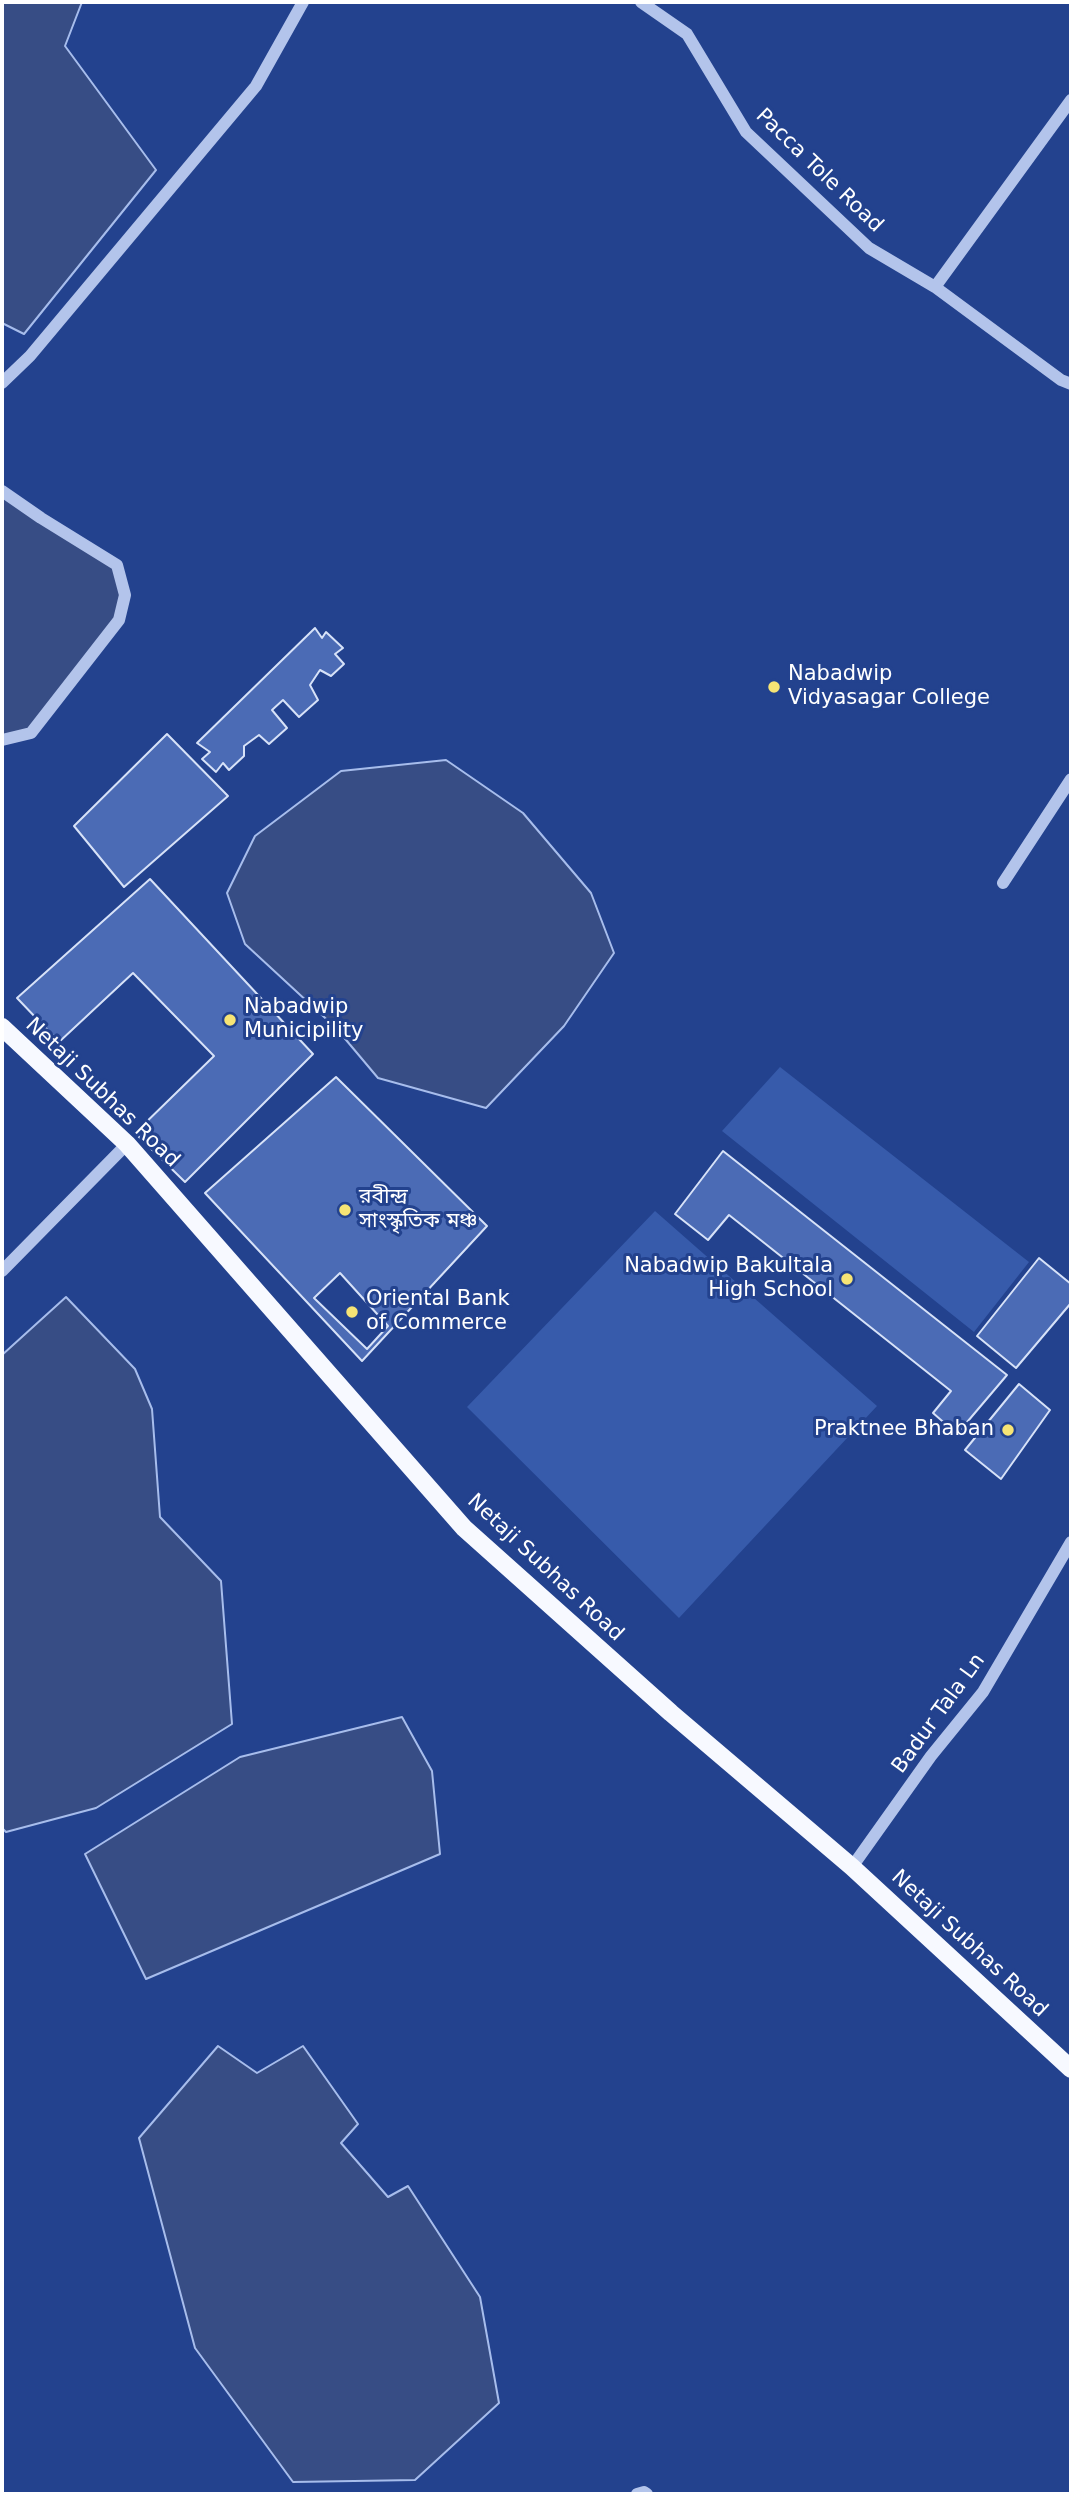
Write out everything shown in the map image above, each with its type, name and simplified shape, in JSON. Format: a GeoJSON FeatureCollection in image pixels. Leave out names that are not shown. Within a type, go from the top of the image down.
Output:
{"type":"FeatureCollection","features":[{"type":"Feature","properties":{"kind":"main road","name":"Netaji Subhas Road"},"geometry":{"type":"LineString","coordinates":[[2,1027],[127,1144],[464,1528],[671,1713],[852,1867],[1071,2069]]}},
{"type":"Feature","properties":{"kind":"street"},"geometry":{"type":"LineString","coordinates":[[2,383],[30,356],[257,86],[303,2]]}},
{"type":"Feature","properties":{"kind":"street","name":"Pacca Tole Road"},"geometry":{"type":"LineString","coordinates":[[640,2],[687,34],[746,132],[869,248],[935,287],[1061,380],[1071,384]]}},
{"type":"Feature","properties":{"kind":"street"},"geometry":{"type":"LineString","coordinates":[[935,287],[1071,100]]}},
{"type":"Feature","properties":{"kind":"street"},"geometry":{"type":"LineString","coordinates":[[2,491],[117,565],[125,595],[119,620],[31,733],[2,740]]}},
{"type":"Feature","properties":{"kind":"street"},"geometry":{"type":"LineString","coordinates":[[1003,883],[1071,779]]}},
{"type":"Feature","properties":{"kind":"street"},"geometry":{"type":"LineString","coordinates":[[2,1271],[127,1144]]}},
{"type":"Feature","properties":{"kind":"street","name":"Badur Tala Ln"},"geometry":{"type":"LineString","coordinates":[[852,1867],[932,1756],[983,1692],[1071,1542]]}},
{"type":"Feature","properties":{"kind":"street"},"geometry":{"type":"LineString","coordinates":[[637,2494],[647,2494]]}},
{"type":"Feature","properties":{"kind":"shaded area"},"geometry":{"type":"Polygon","coordinates":[[[2,2],[82,2],[65,46],[156,170],[24,334],[2,323],[2,2]]]}},
{"type":"Feature","properties":{"kind":"shaded area"},"geometry":{"type":"Polygon","coordinates":[[[2,491],[117,565],[125,595],[119,620],[31,733],[2,740],[2,491]]]}},
{"type":"Feature","properties":{"kind":"shaded area"},"geometry":{"type":"Polygon","coordinates":[[[446,760],[523,813],[591,893],[614,953],[564,1026],[486,1108],[378,1078],[336,1028],[245,944],[227,893],[255,836],[341,771],[446,760]]]}},
{"type":"Feature","properties":{"kind":"shaded area"},"geometry":{"type":"Polygon","coordinates":[[[780,1067],[1029,1262],[974,1332],[722,1131],[780,1067]]]}},
{"type":"Feature","properties":{"kind":"shaded area"},"geometry":{"type":"Polygon","coordinates":[[[655,1211],[877,1406],[679,1618],[467,1407],[655,1211]]]}},
{"type":"Feature","properties":{"kind":"shaded area"},"geometry":{"type":"Polygon","coordinates":[[[66,1297],[135,1369],[152,1409],[160,1517],[221,1581],[232,1724],[96,1808],[6,1832],[2,1828],[2,1355],[66,1297]]]}},
{"type":"Feature","properties":{"kind":"shaded area"},"geometry":{"type":"Polygon","coordinates":[[[402,1717],[432,1771],[440,1854],[146,1979],[85,1854],[240,1757],[402,1717]]]}},
{"type":"Feature","properties":{"kind":"shaded area"},"geometry":{"type":"Polygon","coordinates":[[[218,2046],[257,2073],[303,2046],[358,2124],[341,2143],[388,2197],[408,2186],[480,2297],[499,2403],[415,2480],[293,2482],[195,2348],[139,2138],[218,2046]]]}},
{"type":"Feature","properties":{"kind":"building"},"geometry":{"type":"Polygon","coordinates":[[[315,628],[322,638],[326,632],[343,648],[335,654],[344,664],[331,676],[320,670],[310,685],[318,700],[299,717],[283,700],[272,710],[287,728],[269,744],[259,735],[244,746],[244,756],[229,770],[223,763],[216,772],[202,759],[210,752],[197,743],[315,628]]]}},
{"type":"Feature","properties":{"kind":"building"},"geometry":{"type":"Polygon","coordinates":[[[167,734],[228,796],[124,887],[74,826],[167,734]]]}},
{"type":"Feature","properties":{"kind":"building","name":"Nabadwip Municipility"},"geometry":{"type":"Polygon","coordinates":[[[150,879],[313,1054],[185,1182],[135,1133],[214,1056],[133,973],[59,1042],[17,998],[150,879]]]}},
{"type":"Feature","properties":{"kind":"building","name":"রবীন্দ্র সাংস্কৃতিক মঞ্চ"},"geometry":{"type":"Polygon","coordinates":[[[336,1077],[487,1226],[362,1361],[205,1193],[336,1077]]]}},
{"type":"Feature","properties":{"kind":"building","name":"Nabadwip Bakultala High School"},"geometry":{"type":"Polygon","coordinates":[[[723,1151],[1007,1375],[957,1434],[933,1413],[951,1391],[729,1215],[708,1240],[675,1214],[723,1151]]]}},
{"type":"Feature","properties":{"kind":"building"},"geometry":{"type":"Polygon","coordinates":[[[1039,1258],[1071,1284],[1071,1303],[1016,1368],[977,1336],[1039,1258]]]}},
{"type":"Feature","properties":{"kind":"building","name":"Oriental Bank of Commerce"},"geometry":{"type":"Polygon","coordinates":[[[340,1273],[388,1326],[367,1349],[314,1298],[340,1273]]]}},
{"type":"Feature","properties":{"kind":"building","name":"Praktnee Bhaban"},"geometry":{"type":"Polygon","coordinates":[[[1019,1384],[1050,1410],[1001,1479],[965,1450],[1019,1384]]]}},
{"type":"Feature","properties":{"kind":"place","name":"Nabadwip Vidyasagar College"},"geometry":{"type":"Point","coordinates":[774,687]}},
{"type":"Feature","properties":{"kind":"place","name":"Nabadwip Municipility"},"geometry":{"type":"Point","coordinates":[230,1020]}},
{"type":"Feature","properties":{"kind":"place","name":"রবীন্দ্র সাংস্কৃতিক মঞ্চ"},"geometry":{"type":"Point","coordinates":[345,1210]}},
{"type":"Feature","properties":{"kind":"place","name":"Nabadwip Bakultala High School"},"geometry":{"type":"Point","coordinates":[847,1279]}},
{"type":"Feature","properties":{"kind":"place","name":"Oriental Bank of Commerce"},"geometry":{"type":"Point","coordinates":[352,1312]}},
{"type":"Feature","properties":{"kind":"place","name":"Praktnee Bhaban"},"geometry":{"type":"Point","coordinates":[1008,1430]}}]}
